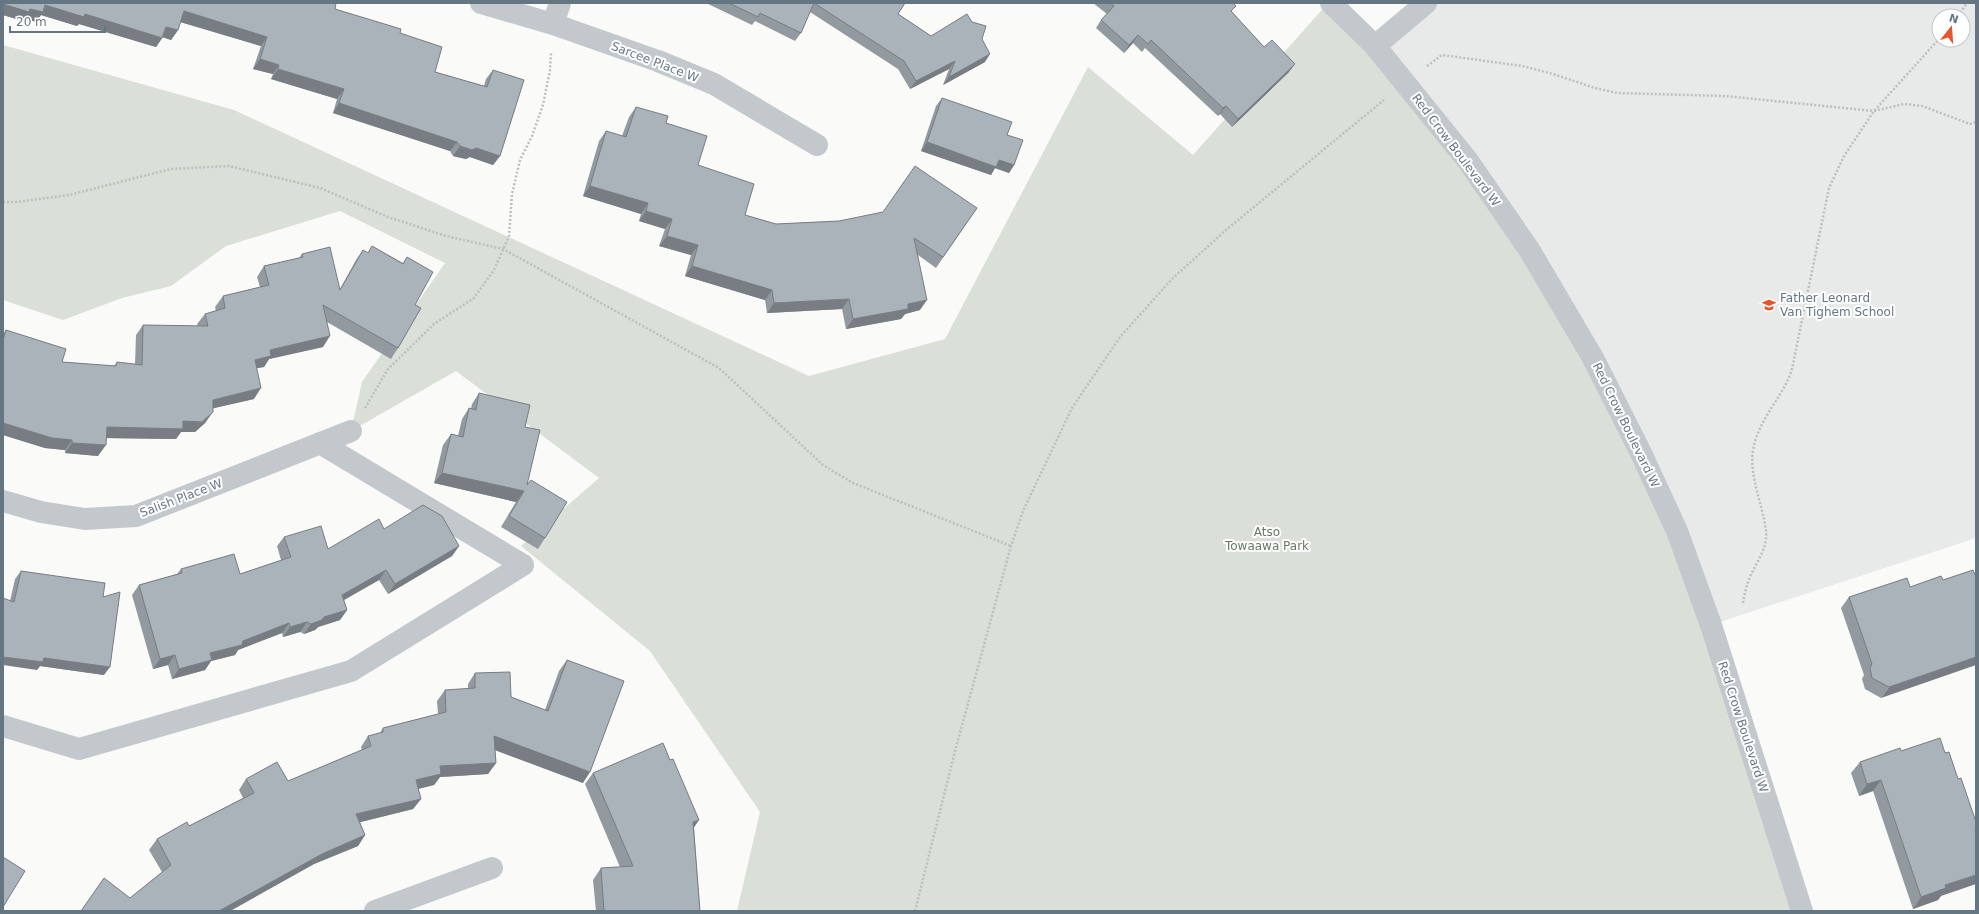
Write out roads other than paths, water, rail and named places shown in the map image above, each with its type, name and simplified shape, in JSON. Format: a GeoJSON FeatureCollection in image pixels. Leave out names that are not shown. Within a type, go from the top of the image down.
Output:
{"type":"FeatureCollection","features":[{"type":"Feature","properties":{"kind":"street","name":"Sarcee Place W"},"geometry":{"type":"LineString","coordinates":[[481,3],[553,24],[658,61],[714,84],[817,145]]}},
{"type":"Feature","properties":{"kind":"street"},"geometry":{"type":"LineString","coordinates":[[553,24],[560,3]]}},
{"type":"Feature","properties":{"kind":"street","name":"Red Crow Boulevard W"},"geometry":{"type":"LineString","coordinates":[[1331,3],[1375,46],[1468,161],[1530,251],[1593,358],[1641,453],[1677,531],[1711,625],[1802,911]]}},
{"type":"Feature","properties":{"kind":"street"},"geometry":{"type":"LineString","coordinates":[[1375,46],[1426,3]]}},
{"type":"Feature","properties":{"kind":"street","name":"Salish Place W"},"geometry":{"type":"LineString","coordinates":[[3,501],[41,512],[85,519],[136,516],[351,431]]}},
{"type":"Feature","properties":{"kind":"street"},"geometry":{"type":"LineString","coordinates":[[3,726],[80,749],[351,671],[523,565],[320,443]]}},
{"type":"Feature","properties":{"kind":"street"},"geometry":{"type":"LineString","coordinates":[[375,911],[492,868]]}},
{"type":"Feature","properties":{"kind":"place","name":"Father Leonard Van Tighem School"},"geometry":{"type":"Point","coordinates":[1769,305]}},
{"type":"Feature","properties":{"kind":"park label","name":"Atso Towaawa Park"},"geometry":{"type":"Point","coordinates":[1267,539]}}]}
